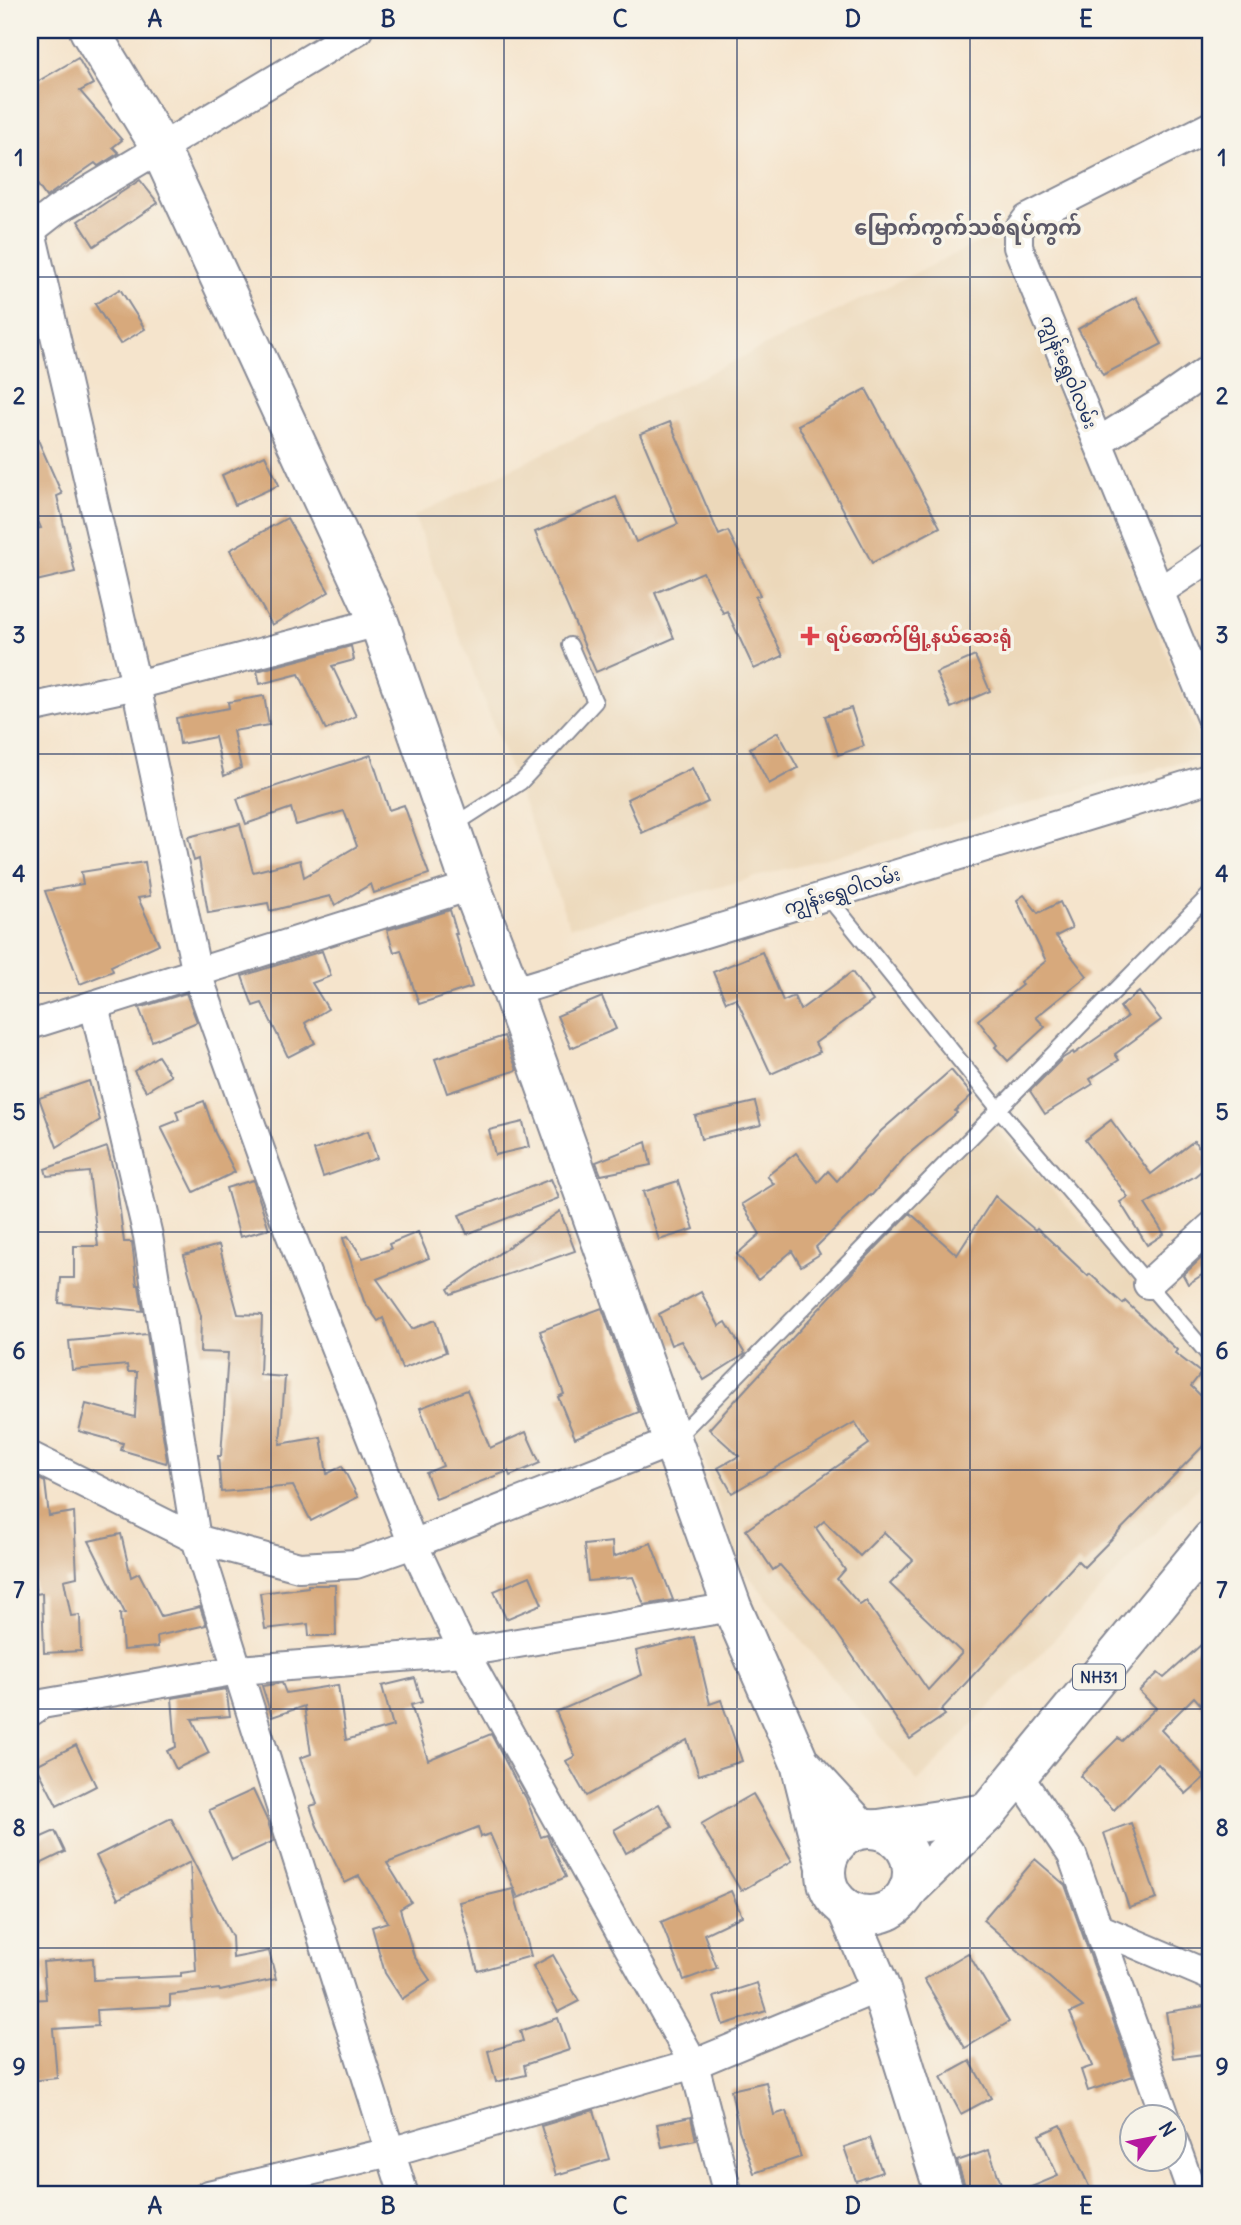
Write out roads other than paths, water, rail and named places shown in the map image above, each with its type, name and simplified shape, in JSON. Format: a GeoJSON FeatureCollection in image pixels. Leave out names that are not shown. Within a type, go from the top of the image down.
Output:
{"type":"FeatureCollection","features":[{"type":"Feature","properties":{"kind":"main road"},"geometry":{"type":"LineString","coordinates":[[89,30],[161,149],[379,622],[471,886],[512,992],[732,1608],[800,1763],[825,1863],[829,1890],[847,1910],[880,1987],[945,2195]]}},
{"type":"Feature","properties":{"kind":"main road","name":"NH31"},"geometry":{"type":"LineString","coordinates":[[900,1900],[987,1813],[1211,1540]]}},
{"type":"Feature","properties":{"kind":"main road"},"geometry":{"type":"LineString","coordinates":[[800,1763],[869,1828],[896,1838],[908,1853],[912,1871],[900,1900],[880,1987]]}},
{"type":"Feature","properties":{"kind":"main road"},"geometry":{"type":"LineString","coordinates":[[825,1863],[837,1840],[869,1828],[987,1813]]}},
{"type":"Feature","properties":{"kind":"main road"},"geometry":{"type":"LineString","coordinates":[[847,1910],[870,1916],[900,1900]]}},
{"type":"Feature","properties":{"kind":"street"},"geometry":{"type":"LineString","coordinates":[[358,30],[58,209],[30,229],[136,685],[197,974],[288,1227],[413,1544],[464,1652],[694,2064],[728,2195]]}},
{"type":"Feature","properties":{"kind":"street","name":"ကျွန်းရွှေဝါလမ်း"},"geometry":{"type":"LineString","coordinates":[[1211,126],[1027,219],[1018,231],[1018,247],[1211,718]]}},
{"type":"Feature","properties":{"kind":"street"},"geometry":{"type":"LineString","coordinates":[[1098,442],[1211,368]]}},
{"type":"Feature","properties":{"kind":"street"},"geometry":{"type":"LineString","coordinates":[[1160,592],[1211,557]]}},
{"type":"Feature","properties":{"kind":"street"},"geometry":{"type":"LineString","coordinates":[[30,708],[136,685],[379,622]]}},
{"type":"Feature","properties":{"kind":"street","name":"ကျွန်းရွှေဝါလမ်း"},"geometry":{"type":"LineString","coordinates":[[512,992],[1211,778]]}},
{"type":"Feature","properties":{"kind":"street"},"geometry":{"type":"LineString","coordinates":[[30,1026],[471,886]]}},
{"type":"Feature","properties":{"kind":"street"},"geometry":{"type":"LineString","coordinates":[[94,1005],[148,1236],[196,1539],[404,2195]]}},
{"type":"Feature","properties":{"kind":"street"},"geometry":{"type":"LineString","coordinates":[[1148,1284],[1211,1227]]}},
{"type":"Feature","properties":{"kind":"street"},"geometry":{"type":"LineString","coordinates":[[30,1456],[196,1539],[299,1567],[356,1564],[674,1441]]}},
{"type":"Feature","properties":{"kind":"street"},"geometry":{"type":"LineString","coordinates":[[30,1712],[42,1704],[238,1670],[464,1652],[732,1608]]}},
{"type":"Feature","properties":{"kind":"street"},"geometry":{"type":"LineString","coordinates":[[1018,1775],[1072,1855],[1160,2102]]}},
{"type":"Feature","properties":{"kind":"street"},"geometry":{"type":"LineString","coordinates":[[1098,1928],[1211,1976]]}},
{"type":"Feature","properties":{"kind":"street"},"geometry":{"type":"LineString","coordinates":[[208,2195],[390,2151],[694,2064],[880,1987]]}},
{"type":"Feature","properties":{"kind":"street"},"geometry":{"type":"LineString","coordinates":[[1185,2172],[1194,2195],[1211,2190]]}},
{"type":"Feature","properties":{"kind":"lane"},"geometry":{"type":"LineString","coordinates":[[451,827],[521,782],[595,702],[570,645]]}},
{"type":"Feature","properties":{"kind":"lane"},"geometry":{"type":"LineString","coordinates":[[674,1441],[1211,893]]}},
{"type":"Feature","properties":{"kind":"lane"},"geometry":{"type":"LineString","coordinates":[[827,896],[998,1108],[1211,1358]]}},
{"type":"Feature","properties":{"kind":"place","name":"ရပ်စောက်မြို့နယ်ဆေးရုံ"},"geometry":{"type":"Point","coordinates":[810,636]}},
{"type":"Feature","properties":{"kind":"district","name":"မြောက်ကွက်သစ်ရပ်ကွက်"},"geometry":{"type":"Point","coordinates":[968,227]}}]}
